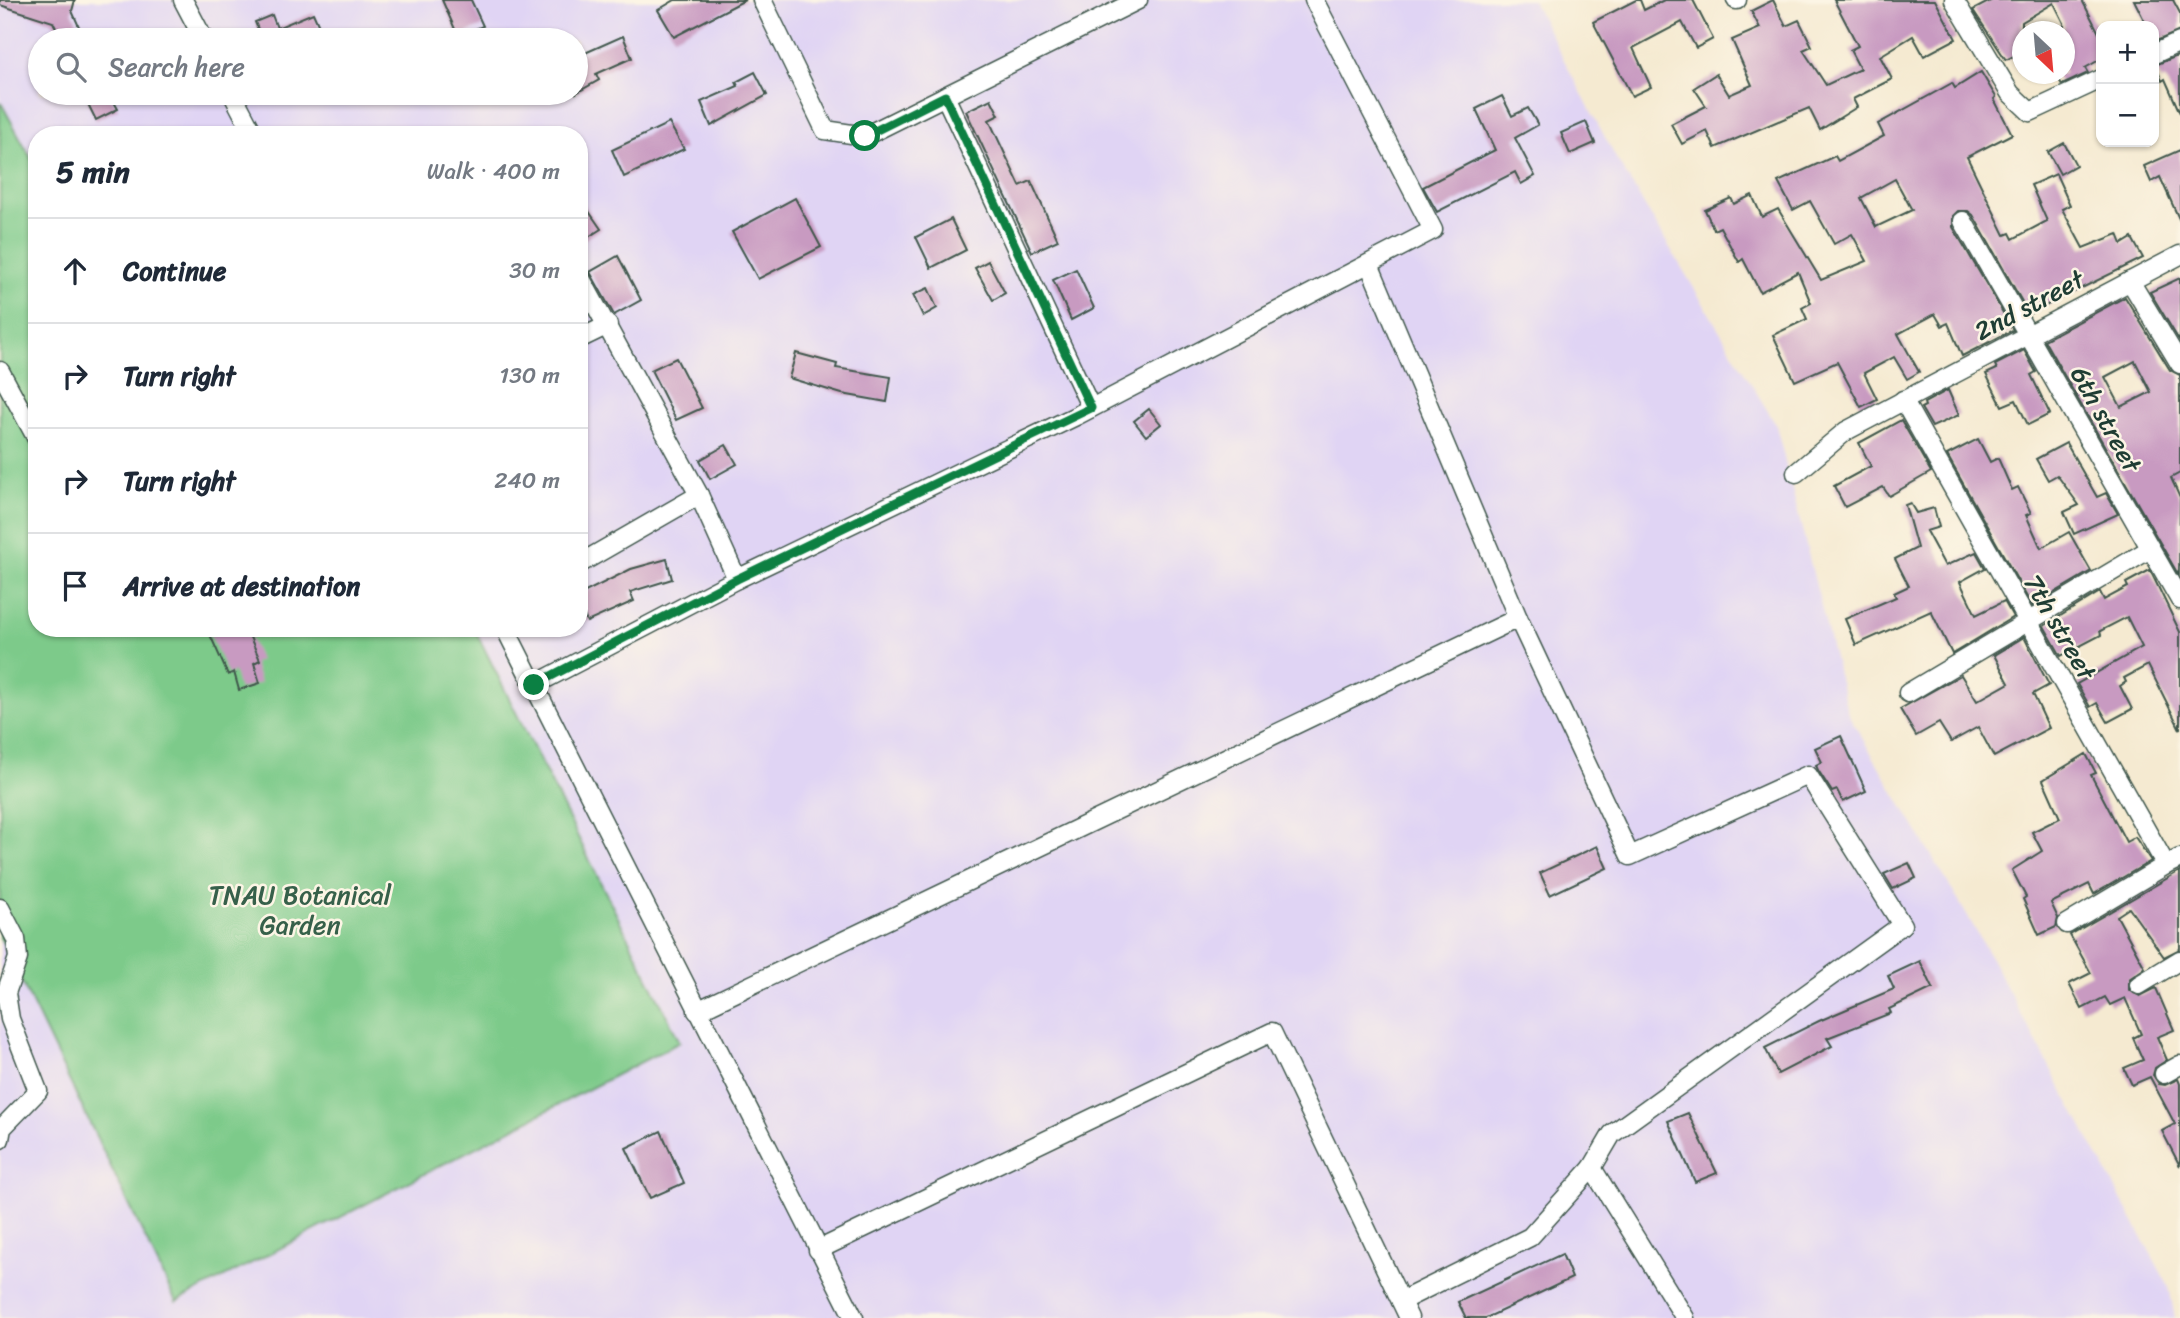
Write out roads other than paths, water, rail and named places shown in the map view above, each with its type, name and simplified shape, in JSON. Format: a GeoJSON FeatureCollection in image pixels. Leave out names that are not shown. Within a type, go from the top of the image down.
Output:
{"type":"FeatureCollection","features":[{"type":"Feature","properties":{"kind":"street"},"geometry":{"type":"LineString","coordinates":[[183,0],[198,28]]}},
{"type":"Feature","properties":{"kind":"street"},"geometry":{"type":"LineString","coordinates":[[762,0],[825,130],[865,136],[1138,0]]}},
{"type":"Feature","properties":{"kind":"street"},"geometry":{"type":"LineString","coordinates":[[534,685],[737,579],[1091,408],[1433,230],[1314,0]]}},
{"type":"Feature","properties":{"kind":"street"},"geometry":{"type":"LineString","coordinates":[[1954,0],[2010,93],[2030,112],[2096,81]]}},
{"type":"Feature","properties":{"kind":"street"},"geometry":{"type":"LineString","coordinates":[[2159,52],[2180,42]]}},
{"type":"Feature","properties":{"kind":"street"},"geometry":{"type":"LineString","coordinates":[[945,96],[1091,408]]}},
{"type":"Feature","properties":{"kind":"street"},"geometry":{"type":"LineString","coordinates":[[238,105],[249,126]]}},
{"type":"Feature","properties":{"kind":"street","name":"6th street"},"geometry":{"type":"LineString","coordinates":[[1964,221],[2180,600]]}},
{"type":"Feature","properties":{"kind":"street","name":"2nd street"},"geometry":{"type":"LineString","coordinates":[[1796,473],[1846,431],[2180,255]]}},
{"type":"Feature","properties":{"kind":"street"},"geometry":{"type":"LineString","coordinates":[[1369,264],[1518,618],[1630,856],[1808,775],[1902,925],[1612,1135],[1592,1168],[1530,1237],[1401,1301]]}},
{"type":"Feature","properties":{"kind":"street"},"geometry":{"type":"LineString","coordinates":[[2130,281],[2180,364]]}},
{"type":"Feature","properties":{"kind":"street"},"geometry":{"type":"LineString","coordinates":[[588,291],[699,495],[737,579]]}},
{"type":"Feature","properties":{"kind":"street"},"geometry":{"type":"LineString","coordinates":[[588,335],[608,325]]}},
{"type":"Feature","properties":{"kind":"street"},"geometry":{"type":"LineString","coordinates":[[0,371],[28,422]]}},
{"type":"Feature","properties":{"kind":"street","name":"7th street"},"geometry":{"type":"LineString","coordinates":[[1903,400],[2026,622],[2173,862]]}},
{"type":"Feature","properties":{"kind":"street"},"geometry":{"type":"LineString","coordinates":[[588,559],[699,495]]}},
{"type":"Feature","properties":{"kind":"street"},"geometry":{"type":"LineString","coordinates":[[1908,693],[2150,549]]}},
{"type":"Feature","properties":{"kind":"street"},"geometry":{"type":"LineString","coordinates":[[697,1011],[1518,618]]}},
{"type":"Feature","properties":{"kind":"street"},"geometry":{"type":"LineString","coordinates":[[510,637],[854,1318]]}},
{"type":"Feature","properties":{"kind":"street"},"geometry":{"type":"LineString","coordinates":[[2067,924],[2173,862]]}},
{"type":"Feature","properties":{"kind":"street"},"geometry":{"type":"LineString","coordinates":[[0,908],[16,939],[18,958],[6,993],[10,1019],[38,1091],[2,1128],[0,1139]]}},
{"type":"Feature","properties":{"kind":"street"},"geometry":{"type":"LineString","coordinates":[[2139,985],[2180,960]]}},
{"type":"Feature","properties":{"kind":"street"},"geometry":{"type":"LineString","coordinates":[[818,1250],[1272,1032],[1409,1318]]}},
{"type":"Feature","properties":{"kind":"street"},"geometry":{"type":"LineString","coordinates":[[1592,1168],[1685,1318]]}},
{"type":"Feature","properties":{"kind":"park label","name":"TNAU Botanical Garden"},"geometry":{"type":"Point","coordinates":[300,910]}}]}
